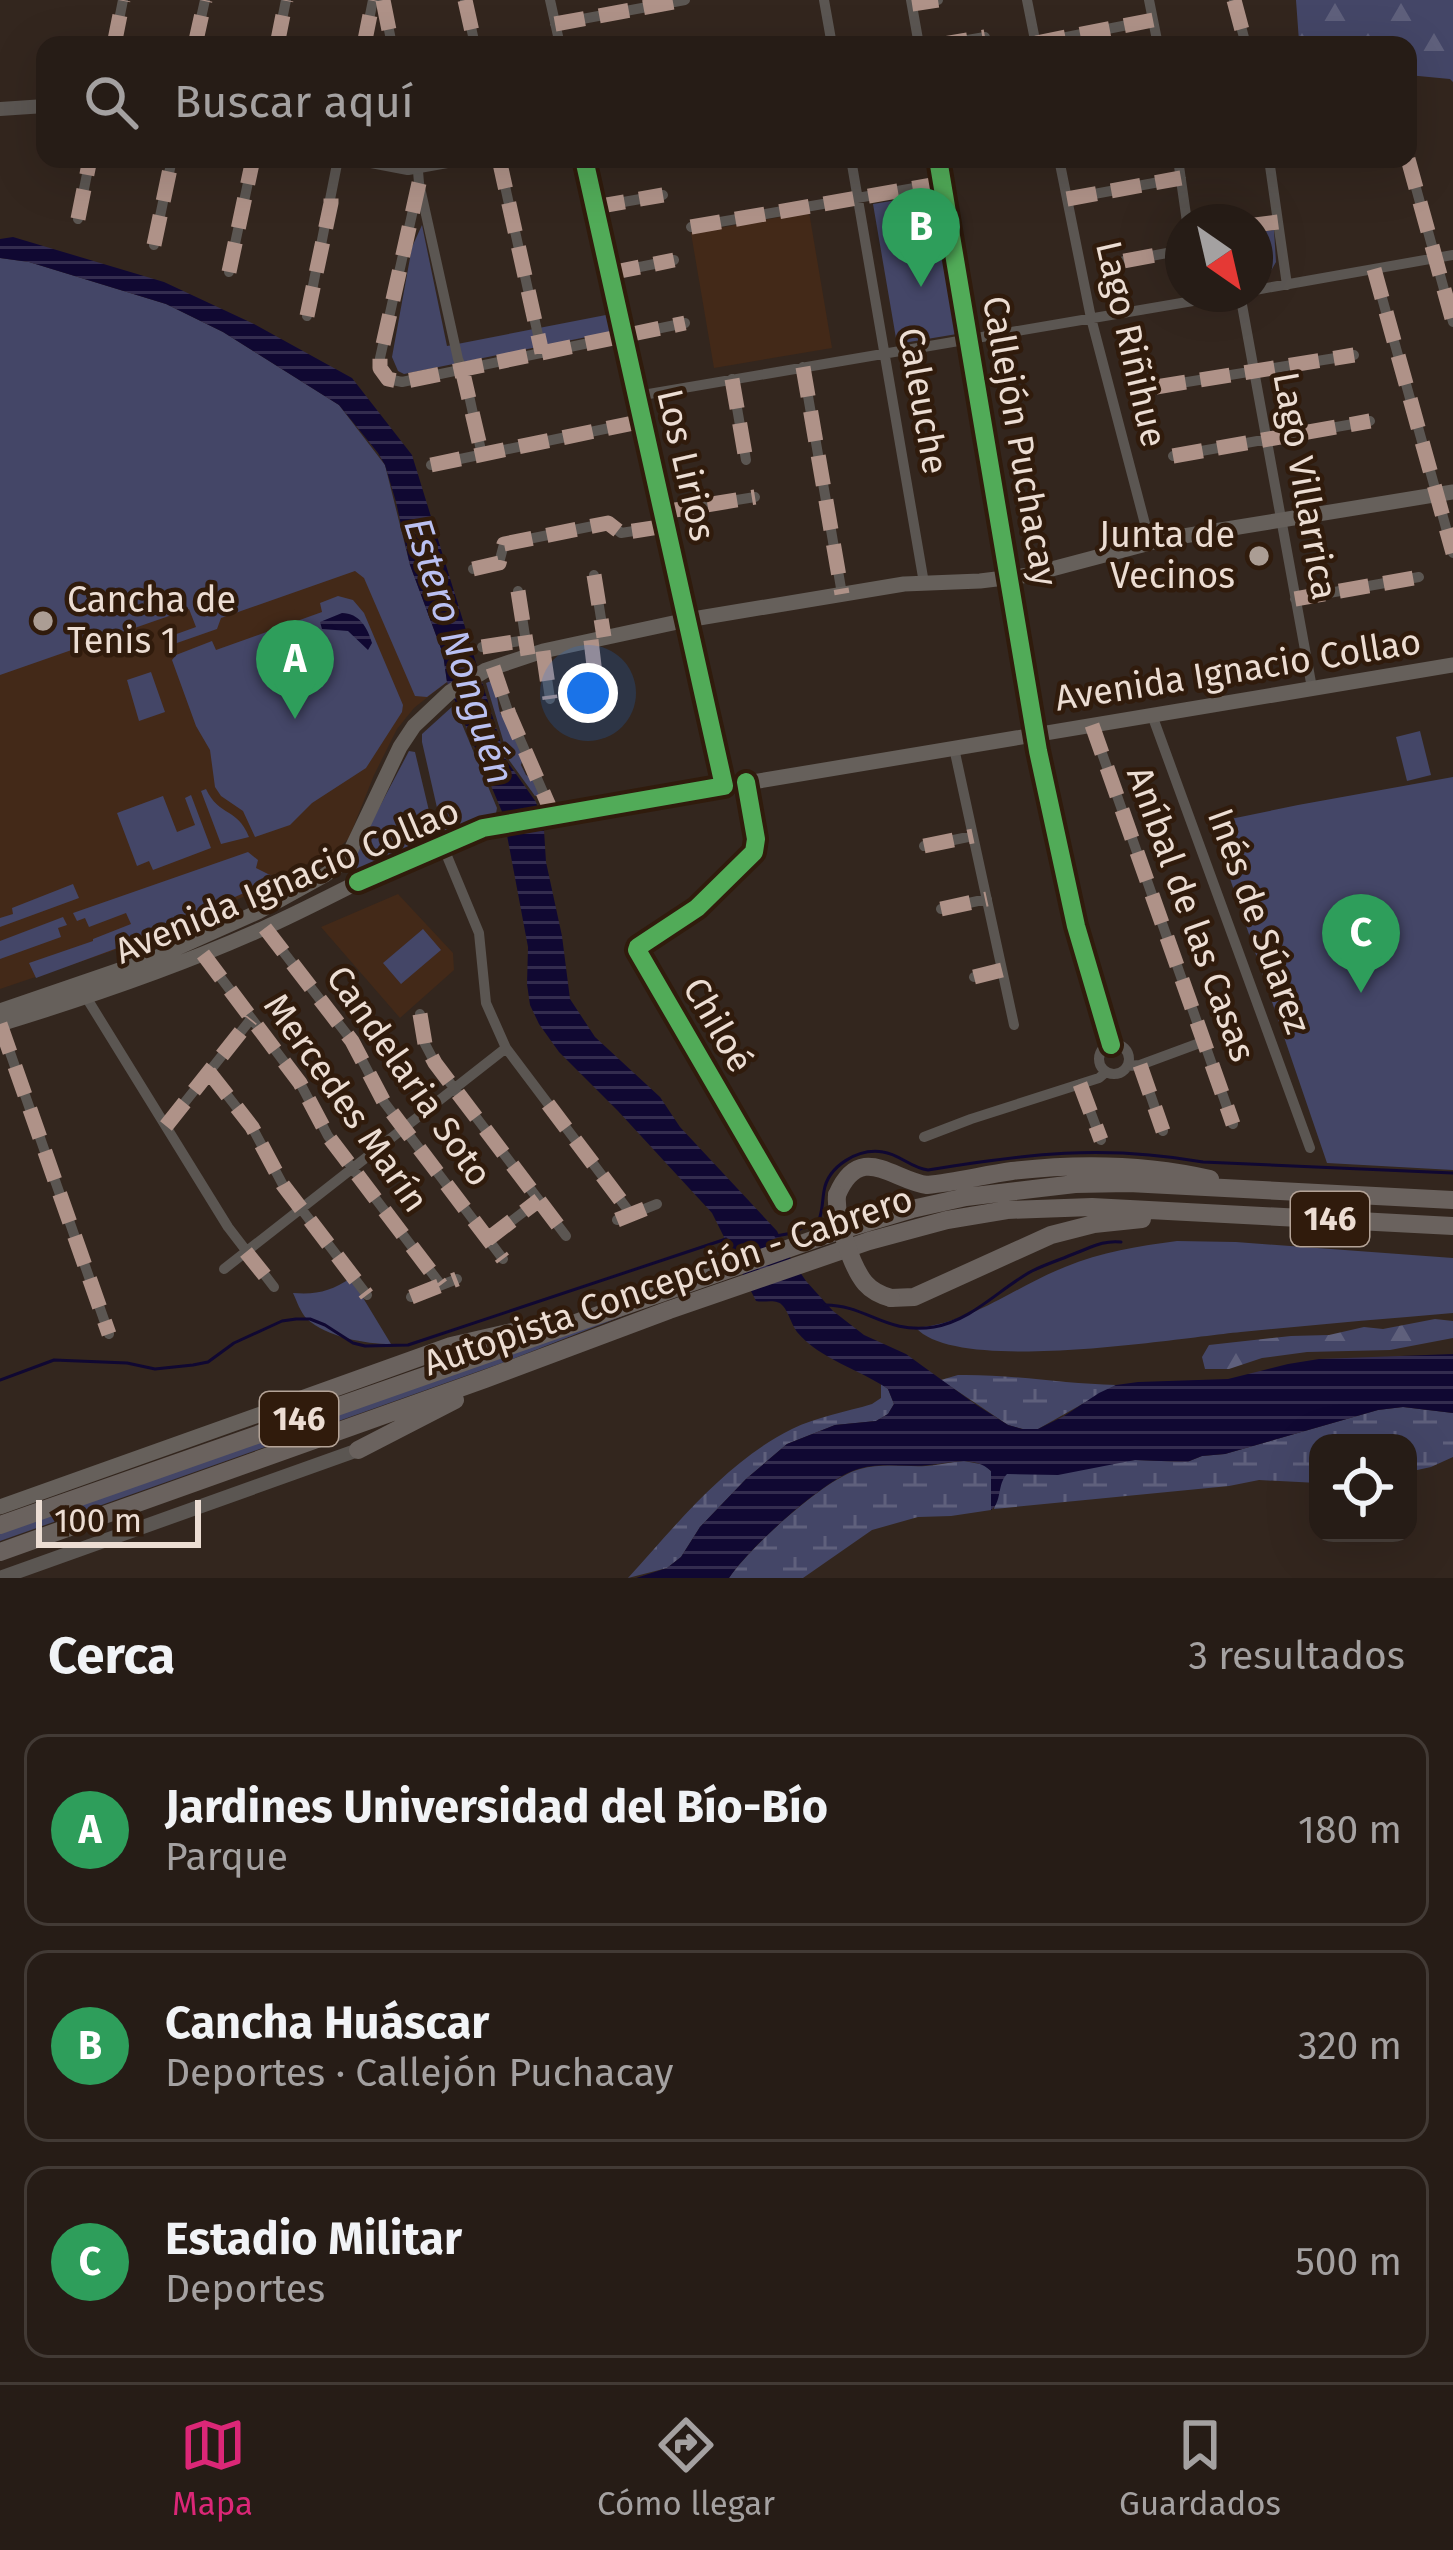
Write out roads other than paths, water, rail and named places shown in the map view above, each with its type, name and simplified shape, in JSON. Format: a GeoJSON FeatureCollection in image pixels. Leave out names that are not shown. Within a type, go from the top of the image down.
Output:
{"type":"FeatureCollection","features":[{"type":"Feature","properties":{"kind":"highway"},"geometry":{"type":"LineString","coordinates":[[1206,1213],[1065,1231],[1010,1251],[914,1297],[891,1298],[876,1293],[860,1276],[837,1212],[837,1195],[851,1174],[874,1166],[927,1185],[1046,1168],[1142,1166],[1262,1191]]}},
{"type":"Feature","properties":{"kind":"highway","name":"Autopista Concepción - Cabrero"},"geometry":{"type":"LineString","coordinates":[[0,1525],[598,1314],[816,1249],[926,1205],[1020,1189],[1116,1183],[1453,1199]]}},
{"type":"Feature","properties":{"kind":"highway","name":"Autopista Concepción - Cabrero"},"geometry":{"type":"LineString","coordinates":[[816,1249],[1007,1210],[1092,1207],[1453,1226]]}},
{"type":"Feature","properties":{"kind":"highway","name":"Autopista Concepción - Cabrero"},"geometry":{"type":"LineString","coordinates":[[0,1552],[523,1365],[734,1277]]}},
{"type":"Feature","properties":{"kind":"highway"},"geometry":{"type":"LineString","coordinates":[[292,1403],[451,1346],[598,1314]]}},
{"type":"Feature","properties":{"kind":"highway"},"geometry":{"type":"LineString","coordinates":[[358,1450],[523,1365]]}},
{"type":"Feature","properties":{"kind":"main road"},"geometry":{"type":"LineString","coordinates":[[261,920],[339,865],[355,842],[400,747],[435,704],[464,681],[532,648],[842,594],[1010,578],[1150,543],[1445,494]]}},
{"type":"Feature","properties":{"kind":"main road","name":"Avenida Ignacio Collao"},"geometry":{"type":"LineString","coordinates":[[0,1011],[261,920],[442,844],[547,811],[1453,665]]}},
{"type":"Feature","properties":{"kind":"main road","name":"Avenida Ignacio Collao"},"geometry":{"type":"LineString","coordinates":[[0,1024],[203,954],[261,920]]}},
{"type":"Feature","properties":{"kind":"main road"},"geometry":{"type":"LineString","coordinates":[[0,1507],[292,1403]]}},
{"type":"Feature","properties":{"kind":"street"},"geometry":{"type":"LineString","coordinates":[[116,36],[123,0]]}},
{"type":"Feature","properties":{"kind":"street"},"geometry":{"type":"LineString","coordinates":[[197,36],[205,0]]}},
{"type":"Feature","properties":{"kind":"street"},"geometry":{"type":"LineString","coordinates":[[279,36],[286,0]]}},
{"type":"Feature","properties":{"kind":"street"},"geometry":{"type":"LineString","coordinates":[[366,36],[373,0]]}},
{"type":"Feature","properties":{"kind":"street"},"geometry":{"type":"LineString","coordinates":[[382,0],[390,36]]}},
{"type":"Feature","properties":{"kind":"street"},"geometry":{"type":"LineString","coordinates":[[465,0],[473,36]]}},
{"type":"Feature","properties":{"kind":"street"},"geometry":{"type":"LineString","coordinates":[[550,0],[558,36]]}},
{"type":"Feature","properties":{"kind":"street"},"geometry":{"type":"LineString","coordinates":[[555,24],[685,0]]}},
{"type":"Feature","properties":{"kind":"street"},"geometry":{"type":"LineString","coordinates":[[824,0],[830,36]]}},
{"type":"Feature","properties":{"kind":"street"},"geometry":{"type":"LineString","coordinates":[[918,36],[912,2],[938,0]]}},
{"type":"Feature","properties":{"kind":"street"},"geometry":{"type":"LineString","coordinates":[[1027,0],[1034,36]]}},
{"type":"Feature","properties":{"kind":"street"},"geometry":{"type":"LineString","coordinates":[[1149,0],[1157,36]]}},
{"type":"Feature","properties":{"kind":"street"},"geometry":{"type":"LineString","coordinates":[[1234,0],[1244,36]]}},
{"type":"Feature","properties":{"kind":"street"},"geometry":{"type":"LineString","coordinates":[[1075,36],[1154,20]]}},
{"type":"Feature","properties":{"kind":"street"},"geometry":{"type":"LineString","coordinates":[[0,109],[36,107]]}},
{"type":"Feature","properties":{"kind":"street"},"geometry":{"type":"LineString","coordinates":[[78,220],[88,168]]}},
{"type":"Feature","properties":{"kind":"street"},"geometry":{"type":"LineString","coordinates":[[154,245],[170,168]]}},
{"type":"Feature","properties":{"kind":"street"},"geometry":{"type":"LineString","coordinates":[[229,272],[251,168]]}},
{"type":"Feature","properties":{"kind":"street"},"geometry":{"type":"LineString","coordinates":[[307,316],[336,168]]}},
{"type":"Feature","properties":{"kind":"street"},"geometry":{"type":"LineString","coordinates":[[501,168],[542,352]]}},
{"type":"Feature","properties":{"kind":"street","name":"Los Lirios"},"geometry":{"type":"LineString","coordinates":[[586,168],[724,786]]}},
{"type":"Feature","properties":{"kind":"street","name":"Caleuche"},"geometry":{"type":"LineString","coordinates":[[853,168],[924,583]]}},
{"type":"Feature","properties":{"kind":"street","name":"Callejón Puchacay"},"geometry":{"type":"LineString","coordinates":[[940,168],[1036,734],[1073,913],[1111,1045]]}},
{"type":"Feature","properties":{"kind":"street","name":"Lago Riñihue"},"geometry":{"type":"LineString","coordinates":[[1061,168],[1091,318],[1150,543]]}},
{"type":"Feature","properties":{"kind":"street"},"geometry":{"type":"LineString","coordinates":[[1179,168],[1185,204]]}},
{"type":"Feature","properties":{"kind":"street"},"geometry":{"type":"LineString","coordinates":[[1270,168],[1287,285]]}},
{"type":"Feature","properties":{"kind":"street"},"geometry":{"type":"LineString","coordinates":[[1411,168],[1453,322]]}},
{"type":"Feature","properties":{"kind":"street"},"geometry":{"type":"LineString","coordinates":[[418,170],[380,368],[384,376],[397,382],[685,323]]}},
{"type":"Feature","properties":{"kind":"street"},"geometry":{"type":"LineString","coordinates":[[418,170],[482,455]]}},
{"type":"Feature","properties":{"kind":"street"},"geometry":{"type":"LineString","coordinates":[[1067,199],[1181,178]]}},
{"type":"Feature","properties":{"kind":"street"},"geometry":{"type":"LineString","coordinates":[[691,227],[943,183]]}},
{"type":"Feature","properties":{"kind":"street"},"geometry":{"type":"LineString","coordinates":[[595,207],[663,195]]}},
{"type":"Feature","properties":{"kind":"street"},"geometry":{"type":"LineString","coordinates":[[1273,223],[1278,222]]}},
{"type":"Feature","properties":{"kind":"street"},"geometry":{"type":"LineString","coordinates":[[1124,261],[1165,253]]}},
{"type":"Feature","properties":{"kind":"street"},"geometry":{"type":"LineString","coordinates":[[1273,287],[1453,255]]}},
{"type":"Feature","properties":{"kind":"street"},"geometry":{"type":"LineString","coordinates":[[610,273],[674,260]]}},
{"type":"Feature","properties":{"kind":"street"},"geometry":{"type":"LineString","coordinates":[[1374,269],[1445,494],[1453,553]]}},
{"type":"Feature","properties":{"kind":"street"},"geometry":{"type":"LineString","coordinates":[[637,395],[1165,303]]}},
{"type":"Feature","properties":{"kind":"street","name":"Lago Villarrica"},"geometry":{"type":"LineString","coordinates":[[1241,312],[1312,688]]}},
{"type":"Feature","properties":{"kind":"street"},"geometry":{"type":"LineString","coordinates":[[1156,387],[1354,355]]}},
{"type":"Feature","properties":{"kind":"street"},"geometry":{"type":"LineString","coordinates":[[803,368],[842,594]]}},
{"type":"Feature","properties":{"kind":"street"},"geometry":{"type":"LineString","coordinates":[[732,380],[746,460]]}},
{"type":"Feature","properties":{"kind":"street"},"geometry":{"type":"LineString","coordinates":[[431,466],[643,421]]}},
{"type":"Feature","properties":{"kind":"street"},"geometry":{"type":"LineString","coordinates":[[1173,456],[1370,421]]}},
{"type":"Feature","properties":{"kind":"street"},"geometry":{"type":"LineString","coordinates":[[473,569],[499,563],[506,544],[606,523],[624,534],[754,497]]}},
{"type":"Feature","properties":{"kind":"street"},"geometry":{"type":"LineString","coordinates":[[594,575],[597,691]]}},
{"type":"Feature","properties":{"kind":"street"},"geometry":{"type":"LineString","coordinates":[[1295,599],[1419,577]]}},
{"type":"Feature","properties":{"kind":"street"},"geometry":{"type":"LineString","coordinates":[[518,591],[550,699]]}},
{"type":"Feature","properties":{"kind":"street"},"geometry":{"type":"LineString","coordinates":[[482,647],[532,648]]}},
{"type":"Feature","properties":{"kind":"street"},"geometry":{"type":"LineString","coordinates":[[489,668],[547,811]]}},
{"type":"Feature","properties":{"kind":"street","name":"Inés de Súarez"},"geometry":{"type":"LineString","coordinates":[[1152,715],[1310,1148]]}},
{"type":"Feature","properties":{"kind":"street","name":"Aníbal de las Casas"},"geometry":{"type":"LineString","coordinates":[[1092,725],[1233,1124]]}},
{"type":"Feature","properties":{"kind":"street"},"geometry":{"type":"LineString","coordinates":[[954,748],[1014,1024]]}},
{"type":"Feature","properties":{"kind":"street","name":"Chiloé"},"geometry":{"type":"LineString","coordinates":[[746,782],[754,852],[706,901],[637,950],[784,1203]]}},
{"type":"Feature","properties":{"kind":"street"},"geometry":{"type":"LineString","coordinates":[[924,846],[973,836]]}},
{"type":"Feature","properties":{"kind":"street"},"geometry":{"type":"LineString","coordinates":[[442,844],[479,933],[485,1003],[506,1048],[631,1214]]}},
{"type":"Feature","properties":{"kind":"street"},"geometry":{"type":"LineString","coordinates":[[941,909],[987,899]]}},
{"type":"Feature","properties":{"kind":"street","name":"Candelaria Soto"},"geometry":{"type":"LineString","coordinates":[[261,920],[352,1041],[403,1128],[503,1259]]}},
{"type":"Feature","properties":{"kind":"street","name":"Mercedes Marín"},"geometry":{"type":"LineString","coordinates":[[203,954],[306,1092],[324,1131],[441,1285]]}},
{"type":"Feature","properties":{"kind":"street"},"geometry":{"type":"LineString","coordinates":[[974,977],[1002,970]]}},
{"type":"Feature","properties":{"kind":"street"},"geometry":{"type":"LineString","coordinates":[[86,997],[245,1252],[274,1287]]}},
{"type":"Feature","properties":{"kind":"street"},"geometry":{"type":"LineString","coordinates":[[420,1014],[428,1050],[566,1236]]}},
{"type":"Feature","properties":{"kind":"street"},"geometry":{"type":"LineString","coordinates":[[166,1126],[251,1019]]}},
{"type":"Feature","properties":{"kind":"street"},"geometry":{"type":"LineString","coordinates":[[0,1024],[109,1334]]}},
{"type":"Feature","properties":{"kind":"street"},"geometry":{"type":"LineString","coordinates":[[924,1138],[1106,1072],[1117,1073],[1205,1042]]}},
{"type":"Feature","properties":{"kind":"street"},"geometry":{"type":"LineString","coordinates":[[1106,1072],[1099,1063],[1102,1050],[1111,1045],[1122,1047],[1163,1131]]}},
{"type":"Feature","properties":{"kind":"street"},"geometry":{"type":"LineString","coordinates":[[224,1269],[506,1048]]}},
{"type":"Feature","properties":{"kind":"street"},"geometry":{"type":"LineString","coordinates":[[209,1072],[251,1127],[301,1208],[368,1294]]}},
{"type":"Feature","properties":{"kind":"street"},"geometry":{"type":"LineString","coordinates":[[1080,1084],[1101,1140]]}},
{"type":"Feature","properties":{"kind":"street"},"geometry":{"type":"LineString","coordinates":[[488,1239],[539,1200]]}},
{"type":"Feature","properties":{"kind":"street"},"geometry":{"type":"LineString","coordinates":[[616,1220],[657,1204]]}},
{"type":"Feature","properties":{"kind":"street"},"geometry":{"type":"LineString","coordinates":[[410,1297],[457,1280]]}},
{"type":"Feature","properties":{"kind":"street"},"geometry":{"type":"LineString","coordinates":[[0,1578],[358,1450]]}},
{"type":"Feature","properties":{"kind":"water","name":"Estero Nonguén"},"geometry":{"type":"Polygon","coordinates":[[[13,237],[164,282],[254,324],[352,378],[412,455],[506,760],[536,802],[570,999],[595,1037],[660,1097],[680,1127],[777,1231],[806,1281],[833,1311],[864,1335],[906,1354],[1008,1425],[1022,1429],[1038,1429],[1116,1385],[1228,1379],[1319,1359],[1453,1354],[1453,1413],[1403,1407],[1378,1410],[1187,1462],[1135,1460],[1058,1475],[1007,1474],[991,1510],[991,1471],[977,1463],[864,1467],[805,1502],[729,1578],[636,1578],[667,1568],[681,1557],[700,1527],[787,1444],[835,1425],[876,1421],[888,1414],[894,1404],[888,1389],[807,1342],[780,1304],[756,1301],[712,1213],[559,1052],[539,1024],[530,1005],[528,947],[503,814],[447,682],[443,654],[410,565],[396,502],[378,453],[339,405],[223,332],[166,304],[29,262],[0,258],[0,239],[13,237]]]}},
{"type":"Feature","properties":{"kind":"water"},"geometry":{"type":"Polygon","coordinates":[[[342,613],[365,627],[372,643],[368,650],[348,631],[322,629],[320,622],[342,613]]]}},
{"type":"Feature","properties":{"kind":"waterway"},"geometry":{"type":"LineString","coordinates":[[776,1236],[819,1220],[831,1174],[846,1161],[873,1152],[889,1153],[928,1170],[1098,1152],[1203,1162],[1453,1173]]}},
{"type":"Feature","properties":{"kind":"waterway"},"geometry":{"type":"LineString","coordinates":[[0,1380],[54,1360],[155,1369],[208,1362],[234,1343],[296,1319],[310,1319],[365,1346],[408,1345],[726,1239]]}},
{"type":"Feature","properties":{"kind":"waterway"},"geometry":{"type":"LineString","coordinates":[[825,1305],[903,1327],[934,1327],[973,1311],[1037,1268],[1098,1244],[1121,1242]]}},
{"type":"Feature","properties":{"kind":"place","name":"Cancha Huáscar"},"geometry":{"type":"Point","coordinates":[921,287]}},
{"type":"Feature","properties":{"kind":"place","name":"Junta de Vecinos"},"geometry":{"type":"Point","coordinates":[1259,556]}},
{"type":"Feature","properties":{"kind":"place","name":"Cancha de Tenis 1"},"geometry":{"type":"Point","coordinates":[43,621]}},
{"type":"Feature","properties":{"kind":"place","name":"Jardines Universidad del Bío-Bío"},"geometry":{"type":"Point","coordinates":[295,719]}},
{"type":"Feature","properties":{"kind":"place","name":"Estadio Militar"},"geometry":{"type":"Point","coordinates":[1361,993]}}]}
